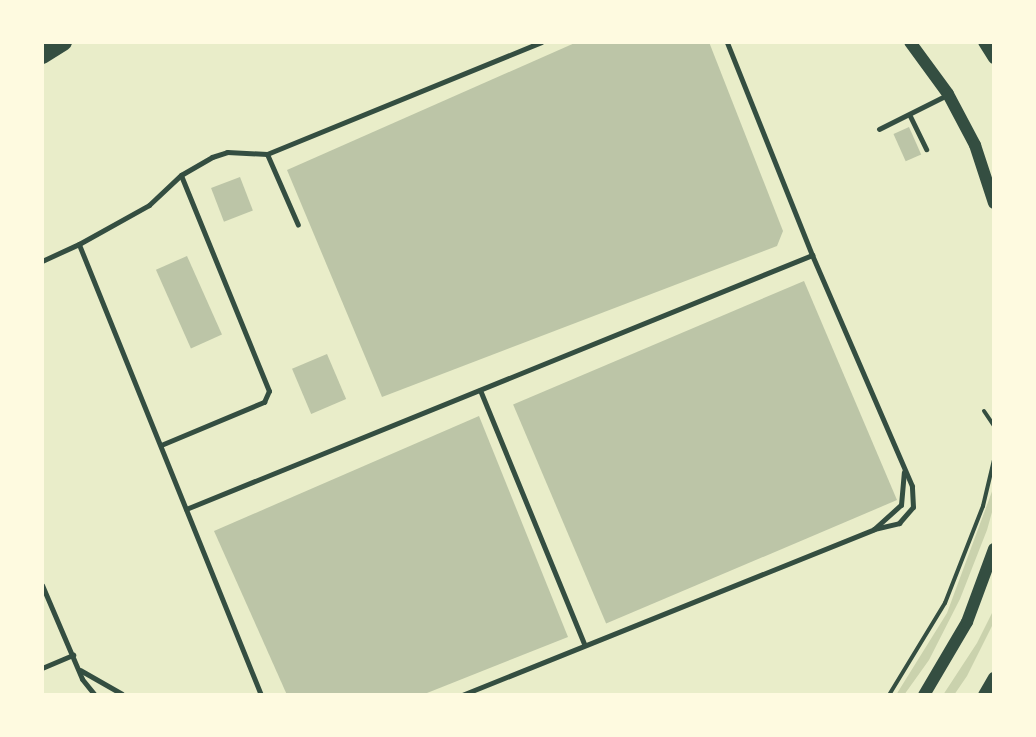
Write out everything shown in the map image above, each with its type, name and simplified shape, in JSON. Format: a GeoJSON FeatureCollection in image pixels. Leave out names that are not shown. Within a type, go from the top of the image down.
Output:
{"type":"FeatureCollection","features":[{"type":"Feature","properties":{"kind":"highway"},"geometry":{"type":"LineString","coordinates":[[42,55],[63,42]]}},
{"type":"Feature","properties":{"kind":"street"},"geometry":{"type":"LineString","coordinates":[[910,42],[948,94],[975,145],[994,203]]}},
{"type":"Feature","properties":{"kind":"street"},"geometry":{"type":"LineString","coordinates":[[984,42],[994,58]]}},
{"type":"Feature","properties":{"kind":"street"},"geometry":{"type":"LineString","coordinates":[[924,695],[952,653],[967,622],[994,549]]}},
{"type":"Feature","properties":{"kind":"street"},"geometry":{"type":"LineString","coordinates":[[984,695],[994,678]]}},
{"type":"Feature","properties":{"kind":"lane"},"geometry":{"type":"LineString","coordinates":[[42,261],[149,205],[181,175],[227,152],[267,154],[541,42]]}},
{"type":"Feature","properties":{"kind":"lane"},"geometry":{"type":"LineString","coordinates":[[462,695],[874,529],[899,523],[913,507],[914,493],[812,255],[727,42]]}},
{"type":"Feature","properties":{"kind":"lane"},"geometry":{"type":"LineString","coordinates":[[879,129],[910,116],[948,94]]}},
{"type":"Feature","properties":{"kind":"lane"},"geometry":{"type":"LineString","coordinates":[[910,116],[926,149]]}},
{"type":"Feature","properties":{"kind":"lane"},"geometry":{"type":"LineString","coordinates":[[267,154],[298,225]]}},
{"type":"Feature","properties":{"kind":"lane"},"geometry":{"type":"LineString","coordinates":[[161,445],[264,402],[269,391],[181,175]]}},
{"type":"Feature","properties":{"kind":"lane"},"geometry":{"type":"LineString","coordinates":[[79,244],[261,695]]}},
{"type":"Feature","properties":{"kind":"lane"},"geometry":{"type":"LineString","coordinates":[[186,509],[812,255]]}},
{"type":"Feature","properties":{"kind":"lane"},"geometry":{"type":"LineString","coordinates":[[480,390],[584,644]]}},
{"type":"Feature","properties":{"kind":"lane"},"geometry":{"type":"LineString","coordinates":[[874,529],[901,505],[904,471]]}},
{"type":"Feature","properties":{"kind":"lane"},"geometry":{"type":"LineString","coordinates":[[42,585],[79,670],[95,695]]}},
{"type":"Feature","properties":{"kind":"lane"},"geometry":{"type":"LineString","coordinates":[[42,668],[73,655]]}},
{"type":"Feature","properties":{"kind":"lane"},"geometry":{"type":"LineString","coordinates":[[79,670],[121,694],[139,695]]}},
{"type":"Feature","properties":{"kind":"path"},"geometry":{"type":"LineString","coordinates":[[994,414],[984,411],[994,426]]}},
{"type":"Feature","properties":{"kind":"path"},"geometry":{"type":"LineString","coordinates":[[889,695],[945,603],[983,506],[994,460]]}},
{"type":"Feature","properties":{"kind":"green space"},"geometry":{"type":"Polygon","coordinates":[[[994,486],[994,505],[987,530],[960,599],[929,660],[904,695],[896,695],[947,613],[994,486]]]}},
{"type":"Feature","properties":{"kind":"green space"},"geometry":{"type":"Polygon","coordinates":[[[994,609],[994,622],[967,676],[954,695],[943,695],[977,643],[994,609]]]}},
{"type":"Feature","properties":{"kind":"building"},"geometry":{"type":"Polygon","coordinates":[[[577,42],[709,42],[783,231],[777,246],[382,397],[287,170],[577,42]]]}},
{"type":"Feature","properties":{"kind":"building"},"geometry":{"type":"Polygon","coordinates":[[[909,127],[921,154],[906,161],[893,134],[909,127]]]}},
{"type":"Feature","properties":{"kind":"building"},"geometry":{"type":"Polygon","coordinates":[[[240,177],[253,211],[224,222],[211,188],[240,177]]]}},
{"type":"Feature","properties":{"kind":"building"},"geometry":{"type":"Polygon","coordinates":[[[187,256],[222,335],[191,348],[156,270],[187,256]]]}},
{"type":"Feature","properties":{"kind":"building"},"geometry":{"type":"Polygon","coordinates":[[[804,281],[897,500],[606,624],[513,404],[804,281]]]}},
{"type":"Feature","properties":{"kind":"building"},"geometry":{"type":"Polygon","coordinates":[[[327,354],[346,399],[311,414],[292,369],[327,354]]]}},
{"type":"Feature","properties":{"kind":"building"},"geometry":{"type":"Polygon","coordinates":[[[479,416],[568,637],[422,695],[287,695],[214,531],[479,416]]]}}]}
